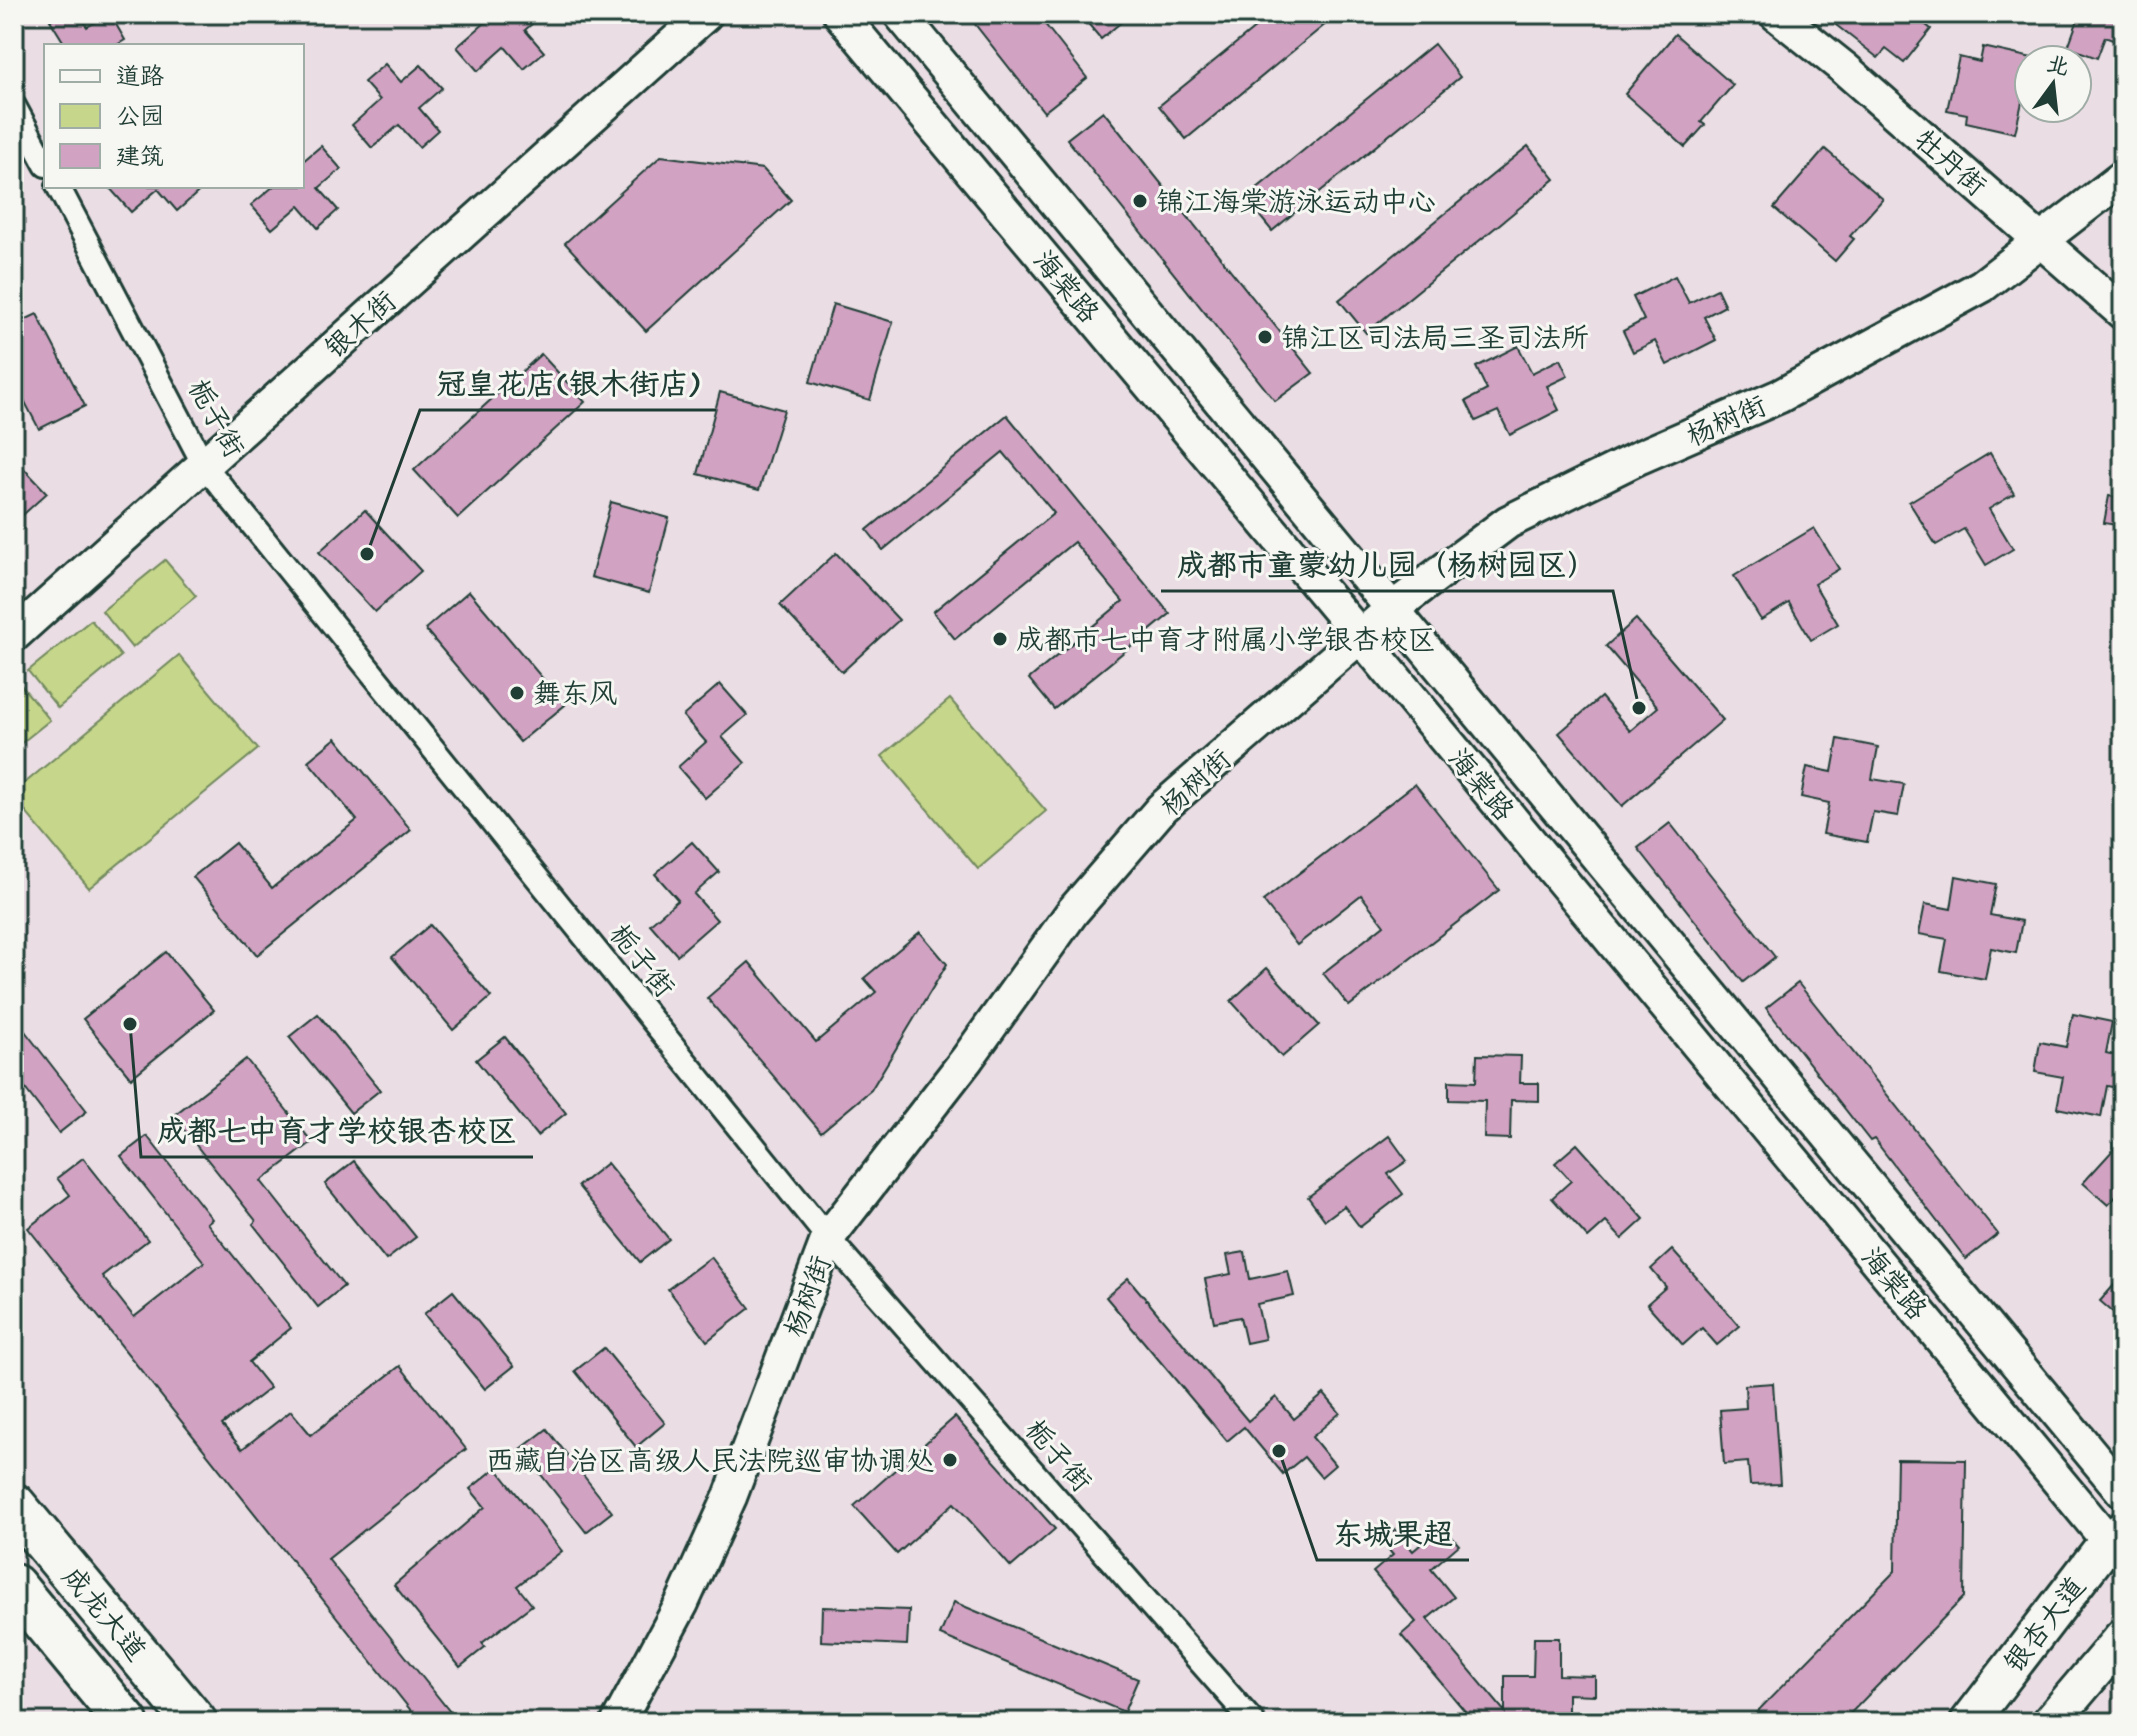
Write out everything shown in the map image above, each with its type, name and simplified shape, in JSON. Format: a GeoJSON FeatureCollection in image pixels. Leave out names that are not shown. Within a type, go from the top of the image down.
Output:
{"type":"FeatureCollection","features":[{"type":"Feature","properties":{"kind":"highway","name":"成龙大道"},"geometry":{"type":"LineString","coordinates":[[14,1505],[195,1722]]}},
{"type":"Feature","properties":{"kind":"highway","name":"成龙大道"},"geometry":{"type":"LineString","coordinates":[[14,1586],[126,1722]]}},
{"type":"Feature","properties":{"kind":"main road","name":"银木街"},"geometry":{"type":"LineString","coordinates":[[14,635],[706,14]]}},
{"type":"Feature","properties":{"kind":"main road","name":"海棠路"},"geometry":{"type":"LineString","coordinates":[[840,14],[2118,1542]]}},
{"type":"Feature","properties":{"kind":"main road","name":"海棠路"},"geometry":{"type":"LineString","coordinates":[[900,14],[2123,1492]]}},
{"type":"Feature","properties":{"kind":"main road","name":"牡丹街"},"geometry":{"type":"LineString","coordinates":[[1776,14],[1845,69],[2123,313]]}},
{"type":"Feature","properties":{"kind":"main road","name":"杨树街"},"geometry":{"type":"LineString","coordinates":[[618,1722],[682,1603],[730,1497],[828,1238],[967,1059],[1073,911],[1162,808],[1393,608],[1508,522],[1640,457],[1780,396],[1982,286],[2123,177]]}},
{"type":"Feature","properties":{"kind":"main road","name":"银杏大道"},"geometry":{"type":"LineString","coordinates":[[1969,1722],[2118,1542]]}},
{"type":"Feature","properties":{"kind":"main road"},"geometry":{"type":"LineString","coordinates":[[2051,1722],[2123,1637]]}},
{"type":"Feature","properties":{"kind":"street"},"geometry":{"type":"LineString","coordinates":[[14,106],[44,161]]}},
{"type":"Feature","properties":{"kind":"street","name":"栀子街"},"geometry":{"type":"LineString","coordinates":[[59,188],[204,465],[828,1238],[1253,1722]]}},
{"type":"Feature","properties":{"kind":"green space"},"geometry":{"type":"Polygon","coordinates":[[[165,560],[196,596],[132,648],[102,611],[165,560]]]}},
{"type":"Feature","properties":{"kind":"green space"},"geometry":{"type":"Polygon","coordinates":[[[91,620],[121,656],[58,708],[28,671],[91,620]]]}},
{"type":"Feature","properties":{"kind":"green space"},"geometry":{"type":"Polygon","coordinates":[[[179,655],[258,749],[89,888],[14,798],[14,792],[179,655]]]}},
{"type":"Feature","properties":{"kind":"green space"},"geometry":{"type":"Polygon","coordinates":[[[20,684],[50,720],[14,749],[14,688],[20,684]]]}},
{"type":"Feature","properties":{"kind":"green space"},"geometry":{"type":"Polygon","coordinates":[[[950,699],[1046,811],[978,869],[882,756],[950,699]]]}},
{"type":"Feature","properties":{"kind":"building"},"geometry":{"type":"Polygon","coordinates":[[[61,14],[79,14],[87,27],[110,14],[125,40],[118,44],[65,44],[50,20],[61,14]]]}},
{"type":"Feature","properties":{"kind":"building"},"geometry":{"type":"Polygon","coordinates":[[[478,14],[543,14],[525,30],[544,52],[524,69],[505,47],[478,71],[457,47],[486,22],[478,14]]]}},
{"type":"Feature","properties":{"kind":"building"},"geometry":{"type":"Polygon","coordinates":[[[967,14],[1037,14],[1087,78],[1044,112],[967,14]]]}},
{"type":"Feature","properties":{"kind":"building"},"geometry":{"type":"Polygon","coordinates":[[[1080,14],[1131,14],[1101,39],[1080,14]]]}},
{"type":"Feature","properties":{"kind":"building"},"geometry":{"type":"Polygon","coordinates":[[[1272,14],[1338,14],[1186,139],[1159,106],[1272,14]]]}},
{"type":"Feature","properties":{"kind":"building"},"geometry":{"type":"Polygon","coordinates":[[[1822,14],[1912,14],[1931,29],[1904,63],[1886,49],[1878,58],[1822,14]]]}},
{"type":"Feature","properties":{"kind":"building"},"geometry":{"type":"Polygon","coordinates":[[[2080,14],[2123,14],[2123,44],[2105,37],[2097,58],[2093,56],[2093,44],[2069,44],[2080,14]]]}},
{"type":"Feature","properties":{"kind":"building"},"geometry":{"type":"Polygon","coordinates":[[[1675,34],[1733,85],[1701,122],[1705,125],[1685,147],[1625,94],[1675,34]]]}},
{"type":"Feature","properties":{"kind":"building"},"geometry":{"type":"Polygon","coordinates":[[[1434,44],[1460,77],[1272,231],[1245,198],[1434,44]]]}},
{"type":"Feature","properties":{"kind":"building"},"geometry":{"type":"Polygon","coordinates":[[[1983,47],[2013,54],[2015,133],[1966,122],[1967,114],[1947,110],[1959,57],[1980,62],[1983,47]]]}},
{"type":"Feature","properties":{"kind":"building"},"geometry":{"type":"Polygon","coordinates":[[[385,64],[401,82],[421,65],[442,88],[419,108],[438,130],[419,147],[399,125],[372,148],[352,125],[380,100],[364,82],[385,64]]]}},
{"type":"Feature","properties":{"kind":"building"},"geometry":{"type":"Polygon","coordinates":[[[1103,111],[1313,373],[1275,401],[1067,139],[1103,111]]]}},
{"type":"Feature","properties":{"kind":"building"},"geometry":{"type":"Polygon","coordinates":[[[321,146],[341,169],[319,188],[338,210],[318,228],[299,206],[272,229],[251,205],[272,188],[304,188],[304,160],[321,146]]]}},
{"type":"Feature","properties":{"kind":"building"},"geometry":{"type":"Polygon","coordinates":[[[1528,146],[1555,179],[1366,333],[1339,300],[1528,146]]]}},
{"type":"Feature","properties":{"kind":"building"},"geometry":{"type":"Polygon","coordinates":[[[1825,149],[1883,199],[1850,236],[1854,239],[1835,261],[1774,208],[1825,149]]]}},
{"type":"Feature","properties":{"kind":"building"},"geometry":{"type":"Polygon","coordinates":[[[661,156],[763,169],[791,200],[646,331],[565,243],[661,156]]]}},
{"type":"Feature","properties":{"kind":"building"},"geometry":{"type":"Polygon","coordinates":[[[110,188],[203,188],[177,211],[158,189],[131,212],[110,188]]]}},
{"type":"Feature","properties":{"kind":"building"},"geometry":{"type":"Polygon","coordinates":[[[1675,276],[1689,303],[1717,289],[1725,306],[1704,317],[1716,340],[1667,365],[1655,341],[1633,352],[1623,331],[1644,320],[1633,297],[1675,276]]]}},
{"type":"Feature","properties":{"kind":"building"},"geometry":{"type":"Polygon","coordinates":[[[833,304],[893,322],[870,400],[810,382],[833,304]]]}},
{"type":"Feature","properties":{"kind":"building"},"geometry":{"type":"Polygon","coordinates":[[[37,314],[85,406],[39,429],[14,381],[14,325],[37,314]]]}},
{"type":"Feature","properties":{"kind":"building"},"geometry":{"type":"Polygon","coordinates":[[[1518,346],[1532,373],[1560,359],[1568,376],[1547,386],[1559,410],[1510,435],[1498,411],[1476,421],[1466,401],[1487,390],[1476,367],[1518,346]]]}},
{"type":"Feature","properties":{"kind":"building"},"geometry":{"type":"Polygon","coordinates":[[[541,354],[585,402],[458,518],[414,470],[541,354]]]}},
{"type":"Feature","properties":{"kind":"building"},"geometry":{"type":"Polygon","coordinates":[[[720,392],[784,410],[759,490],[698,474],[720,392]]]}},
{"type":"Feature","properties":{"kind":"building"},"geometry":{"type":"Polygon","coordinates":[[[1007,415],[1170,614],[1054,709],[1029,679],[1123,601],[1074,542],[955,639],[933,612],[1054,513],[1003,452],[883,550],[867,530],[1007,415]]]}},
{"type":"Feature","properties":{"kind":"building"},"geometry":{"type":"Polygon","coordinates":[[[1990,453],[2014,494],[1989,509],[2013,549],[1986,565],[1964,529],[1936,545],[1909,502],[1990,453]]]}},
{"type":"Feature","properties":{"kind":"building"},"geometry":{"type":"Polygon","coordinates":[[[14,458],[47,493],[14,523],[14,458]]]}},
{"type":"Feature","properties":{"kind":"building"},"geometry":{"type":"Polygon","coordinates":[[[2109,496],[2123,499],[2123,526],[2104,523],[2109,496]]]}},
{"type":"Feature","properties":{"kind":"building"},"geometry":{"type":"Polygon","coordinates":[[[611,502],[669,518],[649,593],[591,577],[611,502]]]}},
{"type":"Feature","properties":{"kind":"building"},"geometry":{"type":"Polygon","coordinates":[[[365,510],[421,571],[375,612],[319,552],[365,510]]]}},
{"type":"Feature","properties":{"kind":"building"},"geometry":{"type":"Polygon","coordinates":[[[1814,528],[1839,569],[1814,584],[1838,624],[1811,640],[1789,603],[1761,620],[1734,576],[1814,528]]]}},
{"type":"Feature","properties":{"kind":"building"},"geometry":{"type":"Polygon","coordinates":[[[836,553],[899,620],[842,672],[780,605],[836,553]]]}},
{"type":"Feature","properties":{"kind":"building"},"geometry":{"type":"Polygon","coordinates":[[[469,591],[565,705],[520,742],[425,629],[469,591]]]}},
{"type":"Feature","properties":{"kind":"building"},"geometry":{"type":"Polygon","coordinates":[[[1636,619],[1723,720],[1622,806],[1559,733],[1601,697],[1630,731],[1658,707],[1606,646],[1636,619]]]}},
{"type":"Feature","properties":{"kind":"building"},"geometry":{"type":"Polygon","coordinates":[[[720,684],[747,715],[722,737],[745,763],[705,798],[678,767],[706,742],[683,716],[720,684]]]}},
{"type":"Feature","properties":{"kind":"building"},"geometry":{"type":"Polygon","coordinates":[[[336,738],[411,830],[257,955],[193,877],[235,843],[272,888],[357,820],[308,761],[336,738]]]}},
{"type":"Feature","properties":{"kind":"building"},"geometry":{"type":"Polygon","coordinates":[[[1838,739],[1878,747],[1872,779],[1904,784],[1898,816],[1873,812],[1867,842],[1823,834],[1829,803],[1801,797],[1807,767],[1832,772],[1838,739]]]}},
{"type":"Feature","properties":{"kind":"building"},"geometry":{"type":"Polygon","coordinates":[[[1415,784],[1499,890],[1349,1006],[1323,973],[1384,925],[1361,895],[1297,945],[1263,901],[1415,784]]]}},
{"type":"Feature","properties":{"kind":"building"},"geometry":{"type":"Polygon","coordinates":[[[1670,823],[1775,957],[1743,982],[1638,848],[1670,823]]]}},
{"type":"Feature","properties":{"kind":"building"},"geometry":{"type":"Polygon","coordinates":[[[692,842],[719,872],[694,894],[717,920],[677,955],[650,924],[678,900],[655,874],[692,842]]]}},
{"type":"Feature","properties":{"kind":"building"},"geometry":{"type":"Polygon","coordinates":[[[1956,876],[1996,884],[1990,915],[2022,921],[2016,953],[1991,948],[1985,979],[1941,971],[1947,939],[1919,934],[1925,904],[1951,909],[1956,876]]]}},
{"type":"Feature","properties":{"kind":"building"},"geometry":{"type":"Polygon","coordinates":[[[430,925],[491,997],[453,1030],[392,957],[430,925]]]}},
{"type":"Feature","properties":{"kind":"building"},"geometry":{"type":"Polygon","coordinates":[[[920,932],[947,964],[871,1090],[821,1132],[707,998],[749,962],[816,1042],[876,992],[864,978],[920,932]]]}},
{"type":"Feature","properties":{"kind":"building"},"geometry":{"type":"Polygon","coordinates":[[[166,952],[214,1010],[131,1078],[83,1019],[166,952]]]}},
{"type":"Feature","properties":{"kind":"building"},"geometry":{"type":"Polygon","coordinates":[[[1267,968],[1319,1025],[1282,1057],[1231,1001],[1267,968]]]}},
{"type":"Feature","properties":{"kind":"building"},"geometry":{"type":"Polygon","coordinates":[[[1798,983],[1998,1234],[1966,1259],[1874,1139],[1870,1141],[1766,1008],[1798,983]]]}},
{"type":"Feature","properties":{"kind":"building"},"geometry":{"type":"Polygon","coordinates":[[[318,1014],[380,1090],[351,1113],[289,1037],[318,1014]]]}},
{"type":"Feature","properties":{"kind":"building"},"geometry":{"type":"Polygon","coordinates":[[[2073,1014],[2112,1022],[2106,1053],[2123,1057],[2123,1089],[2107,1086],[2101,1117],[2057,1108],[2063,1077],[2035,1072],[2040,1042],[2066,1047],[2073,1014]]]}},
{"type":"Feature","properties":{"kind":"building"},"geometry":{"type":"Polygon","coordinates":[[[14,1017],[87,1111],[59,1133],[14,1074],[14,1017]]]}},
{"type":"Feature","properties":{"kind":"building"},"geometry":{"type":"Polygon","coordinates":[[[505,1037],[566,1113],[537,1136],[476,1060],[505,1037]]]}},
{"type":"Feature","properties":{"kind":"building"},"geometry":{"type":"Polygon","coordinates":[[[1477,1055],[1521,1056],[1520,1083],[1539,1083],[1539,1101],[1511,1100],[1510,1139],[1484,1138],[1485,1101],[1449,1100],[1449,1081],[1476,1082],[1477,1055]]]}},
{"type":"Feature","properties":{"kind":"building"},"geometry":{"type":"Polygon","coordinates":[[[246,1059],[312,1142],[261,1181],[344,1286],[318,1307],[253,1224],[256,1221],[173,1116],[246,1059]]]}},
{"type":"Feature","properties":{"kind":"building"},"geometry":{"type":"Polygon","coordinates":[[[147,1136],[212,1219],[207,1223],[291,1328],[249,1362],[270,1388],[222,1425],[242,1449],[291,1411],[311,1435],[400,1366],[466,1449],[328,1559],[458,1722],[420,1722],[28,1228],[70,1195],[57,1178],[83,1158],[148,1240],[102,1276],[134,1317],[204,1262],[121,1156],[147,1136]]]}},
{"type":"Feature","properties":{"kind":"building"},"geometry":{"type":"Polygon","coordinates":[[[1389,1136],[1407,1161],[1388,1174],[1403,1194],[1360,1227],[1344,1206],[1325,1220],[1308,1197],[1389,1136]]]}},
{"type":"Feature","properties":{"kind":"building"},"geometry":{"type":"Polygon","coordinates":[[[2123,1139],[2123,1189],[2108,1205],[2083,1183],[2123,1139]]]}},
{"type":"Feature","properties":{"kind":"building"},"geometry":{"type":"Polygon","coordinates":[[[1577,1144],[1644,1219],[1622,1239],[1606,1222],[1588,1238],[1552,1198],[1571,1181],[1555,1163],[1577,1144]]]}},
{"type":"Feature","properties":{"kind":"building"},"geometry":{"type":"Polygon","coordinates":[[[354,1161],[416,1237],[386,1260],[325,1184],[354,1161]]]}},
{"type":"Feature","properties":{"kind":"building"},"geometry":{"type":"Polygon","coordinates":[[[607,1163],[669,1239],[640,1262],[578,1186],[607,1163]]]}},
{"type":"Feature","properties":{"kind":"building"},"geometry":{"type":"Polygon","coordinates":[[[1672,1250],[1740,1326],[1717,1345],[1702,1328],[1683,1345],[1647,1304],[1666,1287],[1651,1269],[1672,1250]]]}},
{"type":"Feature","properties":{"kind":"building"},"geometry":{"type":"Polygon","coordinates":[[[1245,1252],[1250,1279],[1288,1271],[1294,1296],[1257,1304],[1265,1339],[1246,1343],[1240,1317],[1214,1322],[1205,1279],[1231,1274],[1227,1255],[1245,1252]]]}},
{"type":"Feature","properties":{"kind":"building"},"geometry":{"type":"Polygon","coordinates":[[[711,1257],[750,1308],[707,1341],[668,1289],[711,1257]]]}},
{"type":"Feature","properties":{"kind":"building"},"geometry":{"type":"Polygon","coordinates":[[[2123,1275],[2123,1321],[2100,1301],[2123,1275]]]}},
{"type":"Feature","properties":{"kind":"building"},"geometry":{"type":"Polygon","coordinates":[[[1128,1278],[1248,1421],[1276,1397],[1294,1419],[1324,1394],[1340,1413],[1312,1437],[1335,1465],[1321,1477],[1304,1457],[1283,1474],[1244,1427],[1227,1441],[1106,1297],[1128,1278]]]}},
{"type":"Feature","properties":{"kind":"building"},"geometry":{"type":"Polygon","coordinates":[[[453,1291],[514,1366],[485,1389],[424,1314],[453,1291]]]}},
{"type":"Feature","properties":{"kind":"building"},"geometry":{"type":"Polygon","coordinates":[[[604,1348],[665,1423],[636,1447],[575,1371],[604,1348]]]}},
{"type":"Feature","properties":{"kind":"building"},"geometry":{"type":"Polygon","coordinates":[[[1773,1383],[1780,1484],[1750,1485],[1748,1462],[1724,1464],[1720,1410],[1746,1408],[1745,1385],[1773,1383]]]}},
{"type":"Feature","properties":{"kind":"building","name":"西藏自治区高级人民法院巡审协调处"},"geometry":{"type":"Polygon","coordinates":[[[955,1417],[1055,1529],[1011,1567],[954,1503],[897,1554],[854,1506],[955,1417]]]}},
{"type":"Feature","properties":{"kind":"building"},"geometry":{"type":"Polygon","coordinates":[[[547,1429],[612,1512],[586,1532],[521,1449],[547,1429]]]}},
{"type":"Feature","properties":{"kind":"building"},"geometry":{"type":"Polygon","coordinates":[[[1897,1459],[1966,1460],[1964,1597],[1842,1722],[1747,1722],[1895,1571],[1897,1459]]]}},
{"type":"Feature","properties":{"kind":"building"},"geometry":{"type":"Polygon","coordinates":[[[496,1468],[562,1551],[517,1586],[532,1605],[482,1643],[485,1647],[460,1667],[394,1585],[485,1507],[470,1489],[496,1468]]]}},
{"type":"Feature","properties":{"kind":"building"},"geometry":{"type":"Polygon","coordinates":[[[1442,1526],[1459,1545],[1431,1569],[1454,1597],[1427,1619],[1505,1712],[1505,1676],[1533,1676],[1534,1638],[1559,1638],[1559,1675],[1595,1676],[1595,1695],[1568,1694],[1568,1721],[1474,1722],[1401,1635],[1416,1622],[1373,1572],[1393,1555],[1381,1541],[1395,1529],[1413,1551],[1442,1526]]]}},
{"type":"Feature","properties":{"kind":"building"},"geometry":{"type":"Polygon","coordinates":[[[954,1602],[1138,1679],[1124,1712],[940,1635],[954,1602]]]}},
{"type":"Feature","properties":{"kind":"building"},"geometry":{"type":"Polygon","coordinates":[[[822,1607],[909,1610],[907,1645],[821,1641],[822,1607]]]}},
{"type":"Feature","properties":{"kind":"place","name":"锦江海棠游泳运动中心"},"geometry":{"type":"Point","coordinates":[1140,201]}},
{"type":"Feature","properties":{"kind":"place","name":"锦江区司法局三圣司法所"},"geometry":{"type":"Point","coordinates":[1265,337]}},
{"type":"Feature","properties":{"kind":"place","name":"冠皇花店(银木街店)"},"geometry":{"type":"Point","coordinates":[367,554]}},
{"type":"Feature","properties":{"kind":"place","name":"成都市七中育才附属小学银杏校区"},"geometry":{"type":"Point","coordinates":[1000,639]}},
{"type":"Feature","properties":{"kind":"place","name":"舞东风"},"geometry":{"type":"Point","coordinates":[517,693]}},
{"type":"Feature","properties":{"kind":"place","name":"成都市童蒙幼儿园（杨树园区）"},"geometry":{"type":"Point","coordinates":[1639,708]}},
{"type":"Feature","properties":{"kind":"place","name":"成都七中育才学校银杏校区"},"geometry":{"type":"Point","coordinates":[130,1024]}},
{"type":"Feature","properties":{"kind":"place","name":"东城果超"},"geometry":{"type":"Point","coordinates":[1279,1451]}},
{"type":"Feature","properties":{"kind":"place","name":"西藏自治区高级人民法院巡审协调处"},"geometry":{"type":"Point","coordinates":[950,1460]}}]}
